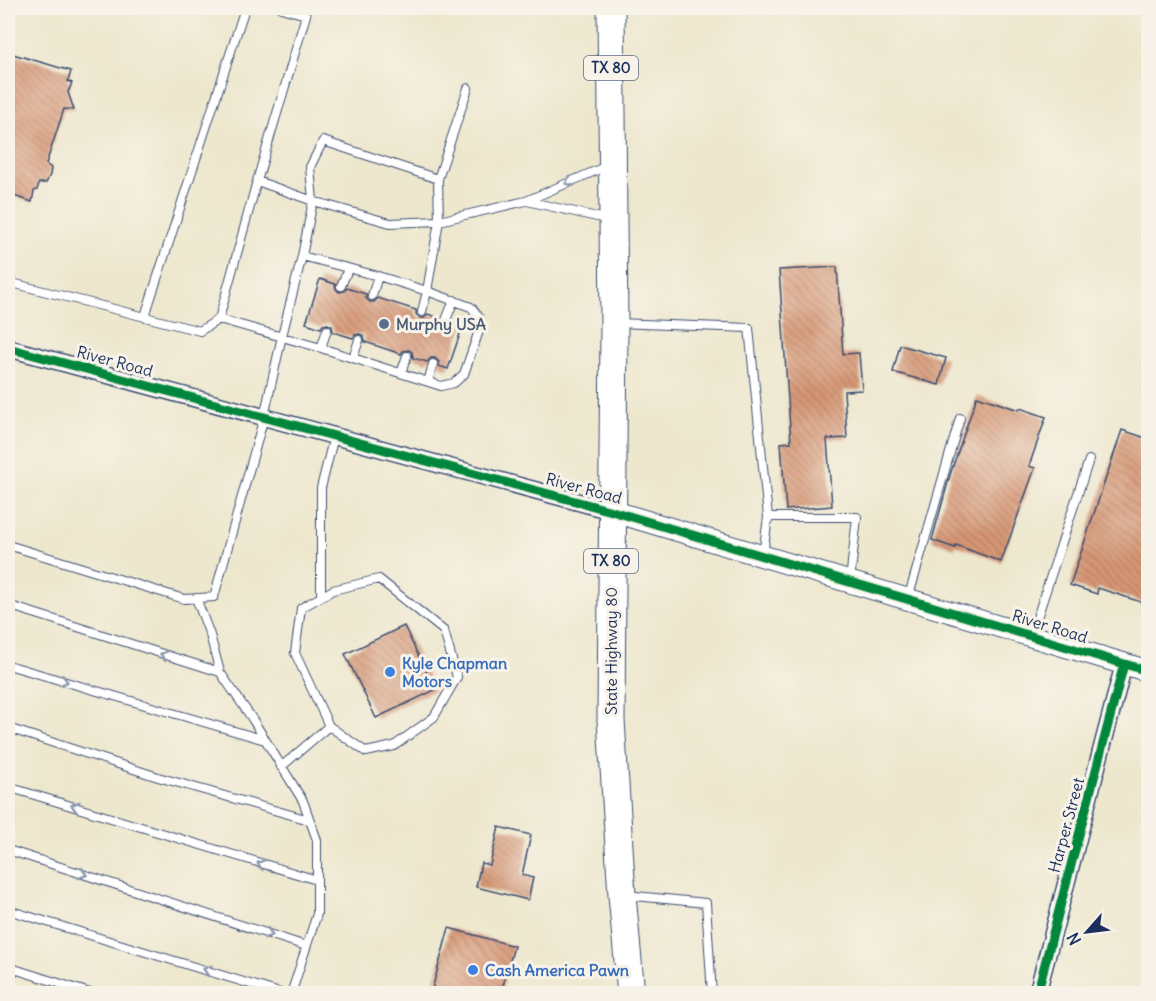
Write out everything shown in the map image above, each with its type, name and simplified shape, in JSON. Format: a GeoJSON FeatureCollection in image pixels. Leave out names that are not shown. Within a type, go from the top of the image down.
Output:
{"type":"FeatureCollection","features":[{"type":"Feature","properties":{"kind":"main road","name":"State Highway 80"},"geometry":{"type":"LineString","coordinates":[[611,8],[614,323],[611,720],[622,895],[631,993]]}},
{"type":"Feature","properties":{"kind":"street","name":"River Road"},"geometry":{"type":"LineString","coordinates":[[8,348],[612,511],[1149,671]]}},
{"type":"Feature","properties":{"kind":"street","name":"Harper Street"},"geometry":{"type":"LineString","coordinates":[[1037,993],[1124,664]]}},
{"type":"Feature","properties":{"kind":"lane"},"geometry":{"type":"LineString","coordinates":[[145,316],[245,8]]}},
{"type":"Feature","properties":{"kind":"lane"},"geometry":{"type":"LineString","coordinates":[[8,282],[200,331],[219,319],[306,15],[281,8]]}},
{"type":"Feature","properties":{"kind":"lane"},"geometry":{"type":"LineString","coordinates":[[422,312],[428,291],[439,222],[438,179],[468,88]]}},
{"type":"Feature","properties":{"kind":"lane"},"geometry":{"type":"LineString","coordinates":[[8,545],[184,599],[214,597],[264,417],[313,201],[310,167],[323,141],[438,179]]}},
{"type":"Feature","properties":{"kind":"lane"},"geometry":{"type":"LineString","coordinates":[[257,181],[313,201],[390,223],[439,222],[526,201],[612,163]]}},
{"type":"Feature","properties":{"kind":"lane"},"geometry":{"type":"LineString","coordinates":[[526,201],[612,221]]}},
{"type":"Feature","properties":{"kind":"lane"},"geometry":{"type":"LineString","coordinates":[[219,319],[282,336],[441,386],[454,383],[464,374],[480,328],[479,318],[471,307],[428,291],[302,256]]}},
{"type":"Feature","properties":{"kind":"lane"},"geometry":{"type":"LineString","coordinates":[[341,286],[348,269]]}},
{"type":"Feature","properties":{"kind":"lane"},"geometry":{"type":"LineString","coordinates":[[372,296],[378,276]]}},
{"type":"Feature","properties":{"kind":"lane"},"geometry":{"type":"LineString","coordinates":[[446,320],[454,300]]}},
{"type":"Feature","properties":{"kind":"lane"},"geometry":{"type":"LineString","coordinates":[[614,323],[749,328],[768,517],[763,556]]}},
{"type":"Feature","properties":{"kind":"lane"},"geometry":{"type":"LineString","coordinates":[[321,348],[327,330]]}},
{"type":"Feature","properties":{"kind":"lane"},"geometry":{"type":"LineString","coordinates":[[353,358],[359,340]]}},
{"type":"Feature","properties":{"kind":"lane"},"geometry":{"type":"LineString","coordinates":[[401,373],[407,356]]}},
{"type":"Feature","properties":{"kind":"lane"},"geometry":{"type":"LineString","coordinates":[[428,382],[433,364]]}},
{"type":"Feature","properties":{"kind":"lane"},"geometry":{"type":"LineString","coordinates":[[908,599],[960,418]]}},
{"type":"Feature","properties":{"kind":"lane"},"geometry":{"type":"LineString","coordinates":[[321,597],[321,488],[334,436]]}},
{"type":"Feature","properties":{"kind":"lane"},"geometry":{"type":"LineString","coordinates":[[1031,636],[1089,460]]}},
{"type":"Feature","properties":{"kind":"lane"},"geometry":{"type":"LineString","coordinates":[[768,517],[857,518],[850,582]]}},
{"type":"Feature","properties":{"kind":"lane"},"geometry":{"type":"LineString","coordinates":[[379,579],[444,631],[457,677],[434,717],[394,746],[366,752],[329,726],[295,653],[301,608],[333,590],[379,579]]}},
{"type":"Feature","properties":{"kind":"lane"},"geometry":{"type":"LineString","coordinates":[[196,598],[210,634],[220,672],[303,801],[317,840],[317,914],[291,993]]}},
{"type":"Feature","properties":{"kind":"lane"},"geometry":{"type":"LineString","coordinates":[[8,605],[220,672]]}},
{"type":"Feature","properties":{"kind":"lane"},"geometry":{"type":"LineString","coordinates":[[8,664],[265,740]]}},
{"type":"Feature","properties":{"kind":"lane"},"geometry":{"type":"LineString","coordinates":[[281,767],[329,726]]}},
{"type":"Feature","properties":{"kind":"lane"},"geometry":{"type":"LineString","coordinates":[[8,728],[158,777],[309,820]]}},
{"type":"Feature","properties":{"kind":"lane"},"geometry":{"type":"LineString","coordinates":[[8,787],[317,880]]}},
{"type":"Feature","properties":{"kind":"lane"},"geometry":{"type":"LineString","coordinates":[[8,850],[306,946]]}},
{"type":"Feature","properties":{"kind":"lane"},"geometry":{"type":"LineString","coordinates":[[622,895],[706,903],[712,993]]}},
{"type":"Feature","properties":{"kind":"lane"},"geometry":{"type":"LineString","coordinates":[[8,910],[283,993]]}},
{"type":"Feature","properties":{"kind":"lane"},"geometry":{"type":"LineString","coordinates":[[8,967],[93,993]]}},
{"type":"Feature","properties":{"kind":"building"},"geometry":{"type":"Polygon","coordinates":[[[13,54],[71,71],[68,81],[72,83],[68,92],[74,110],[64,109],[46,164],[51,168],[50,175],[46,183],[39,183],[37,190],[34,191],[32,202],[8,194],[8,77],[13,54]]]}},
{"type":"Feature","properties":{"kind":"building"},"geometry":{"type":"Polygon","coordinates":[[[837,267],[843,354],[859,353],[862,390],[844,391],[847,438],[827,439],[832,506],[786,510],[781,443],[791,442],[779,270],[837,267]]]}},
{"type":"Feature","properties":{"kind":"building","name":"Murphy USA"},"geometry":{"type":"Polygon","coordinates":[[[320,279],[335,284],[339,292],[347,288],[366,294],[370,302],[378,298],[416,310],[420,318],[428,314],[440,318],[444,326],[452,322],[463,325],[448,369],[439,366],[435,358],[427,362],[413,358],[409,350],[401,354],[365,342],[364,336],[360,334],[353,338],[333,332],[332,326],[328,324],[321,328],[306,323],[320,279]]]}},
{"type":"Feature","properties":{"kind":"building"},"geometry":{"type":"Polygon","coordinates":[[[900,345],[946,358],[939,385],[893,372],[900,345]]]}},
{"type":"Feature","properties":{"kind":"building"},"geometry":{"type":"Polygon","coordinates":[[[977,396],[1046,417],[1029,466],[1035,468],[1001,562],[956,545],[955,548],[932,540],[950,475],[977,396]]]}},
{"type":"Feature","properties":{"kind":"building"},"geometry":{"type":"Polygon","coordinates":[[[1122,430],[1149,439],[1149,590],[1144,603],[1098,588],[1097,594],[1070,585],[1122,430]]]}},
{"type":"Feature","properties":{"kind":"building","name":"Kyle Chapman Motors"},"geometry":{"type":"Polygon","coordinates":[[[404,626],[435,690],[376,718],[345,654],[404,626]]]}},
{"type":"Feature","properties":{"kind":"building"},"geometry":{"type":"Polygon","coordinates":[[[499,827],[531,835],[522,875],[533,878],[528,900],[476,887],[481,863],[490,865],[499,827]]]}},
{"type":"Feature","properties":{"kind":"building","name":"Cash America Pawn"},"geometry":{"type":"Polygon","coordinates":[[[449,928],[514,946],[501,993],[431,993],[449,928]]]}},
{"type":"Feature","properties":{"kind":"cycle path"},"geometry":{"type":"LineString","coordinates":[[8,348],[612,511],[1148,671]]}},
{"type":"Feature","properties":{"kind":"cycle path"},"geometry":{"type":"LineString","coordinates":[[1037,994],[1124,664]]}},
{"type":"Feature","properties":{"kind":"place","name":"Murphy USA"},"geometry":{"type":"Point","coordinates":[384,324]}},
{"type":"Feature","properties":{"kind":"place","name":"Kyle Chapman Motors"},"geometry":{"type":"Point","coordinates":[390,672]}},
{"type":"Feature","properties":{"kind":"place","name":"Cash America Pawn"},"geometry":{"type":"Point","coordinates":[473,970]}}]}
